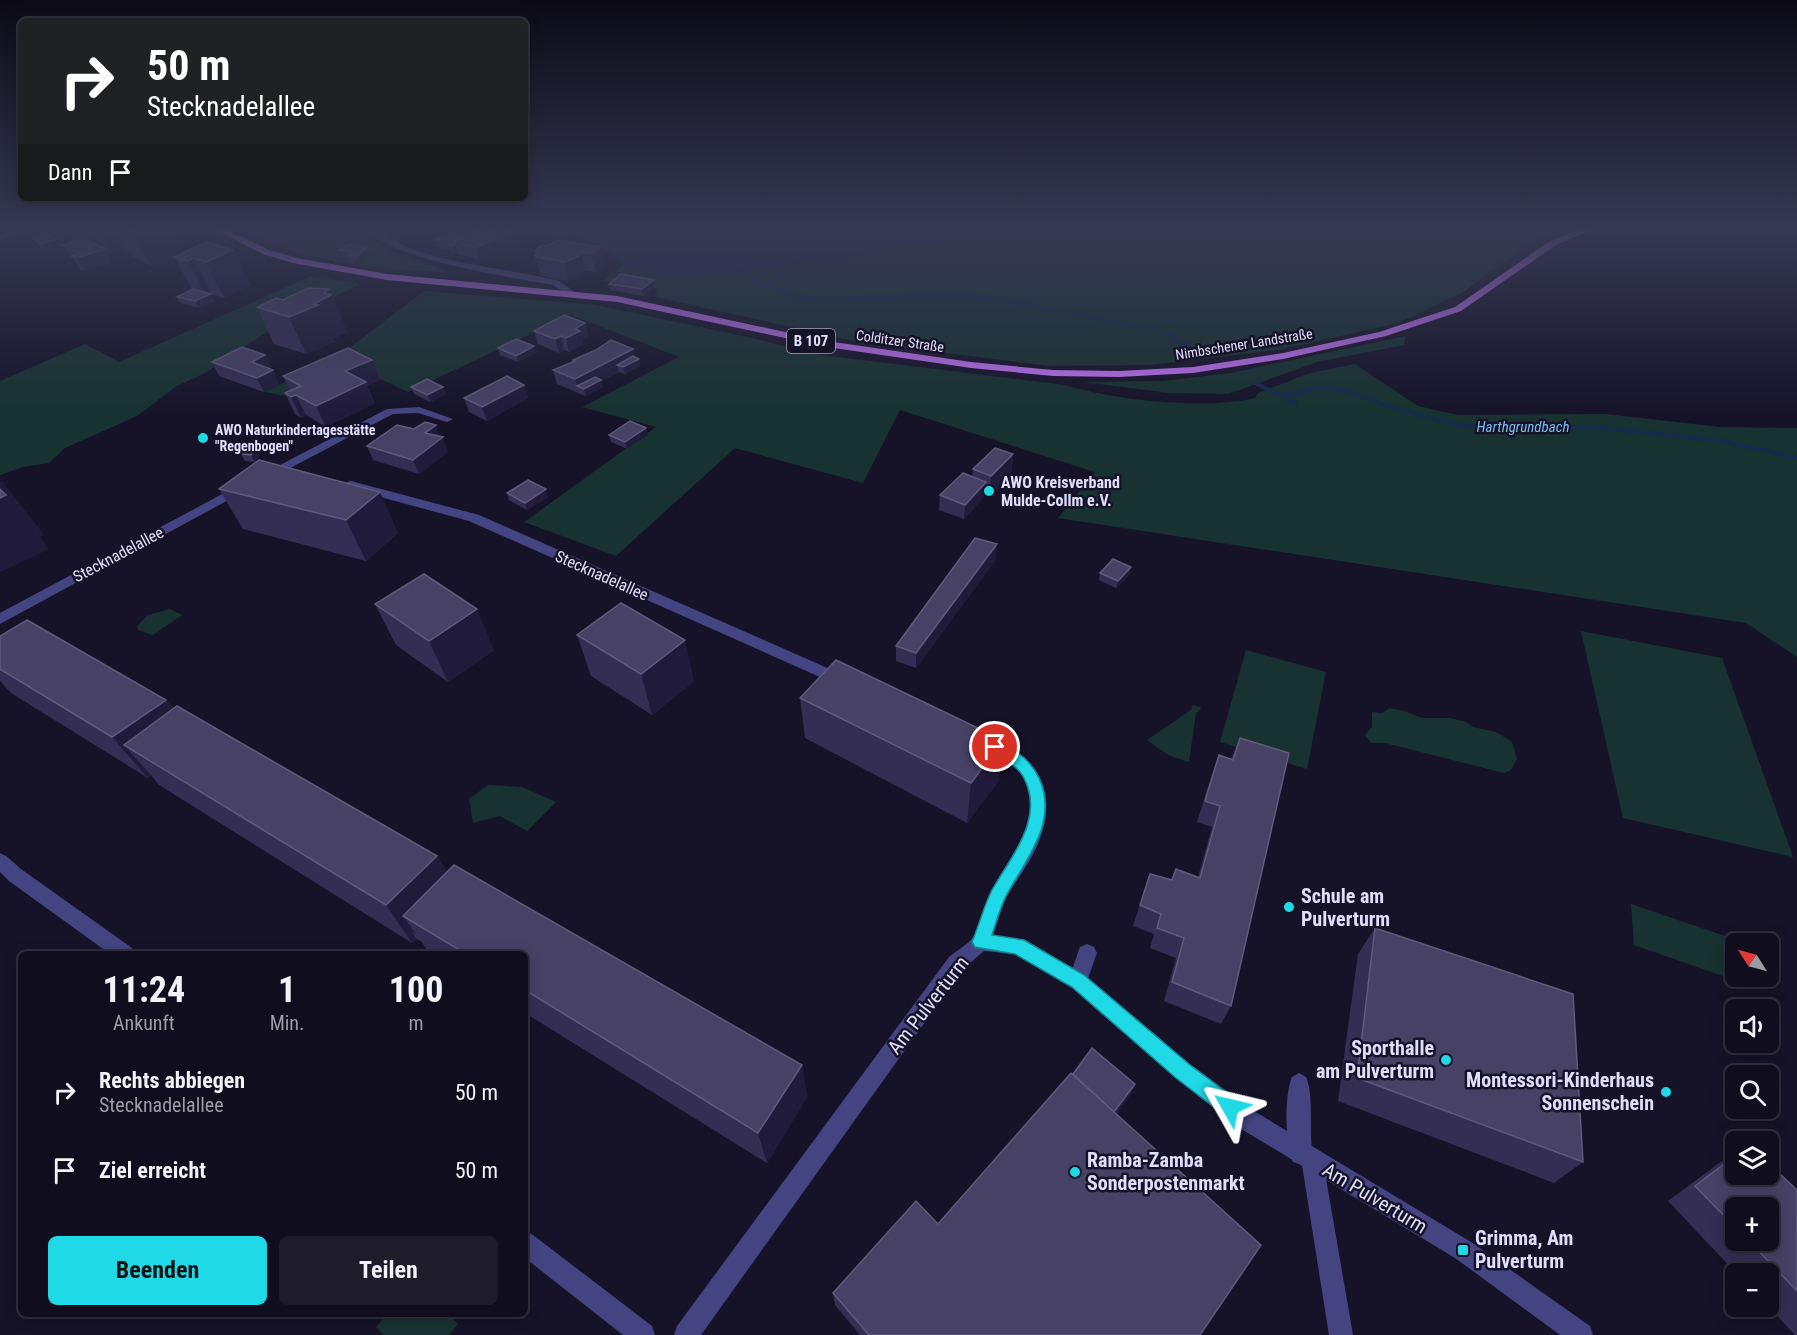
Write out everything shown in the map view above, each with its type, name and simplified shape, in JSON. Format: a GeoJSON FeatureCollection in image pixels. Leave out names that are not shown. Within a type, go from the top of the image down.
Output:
{"type":"FeatureCollection","features":[{"type":"Feature","properties":{"kind":"main road","name":"Colditzer Straße"},"geometry":{"type":"LineString","coordinates":[[532,290],[617,299],[827,344],[971,365],[1053,373]]}},
{"type":"Feature","properties":{"kind":"main road","name":"Nimbschener Landstraße"},"geometry":{"type":"LineString","coordinates":[[1053,373],[1119,375],[1193,370],[1283,356],[1382,334],[1458,309],[1485,290]]}},
{"type":"Feature","properties":{"kind":"street"},"geometry":{"type":"LineString","coordinates":[[567,290],[572,294]]}},
{"type":"Feature","properties":{"kind":"street","name":"Stecknadelallee"},"geometry":{"type":"LineString","coordinates":[[0,619],[391,411],[419,410],[447,419]]}},
{"type":"Feature","properties":{"kind":"street"},"geometry":{"type":"LineString","coordinates":[[267,475],[297,476]]}},
{"type":"Feature","properties":{"kind":"street","name":"Stecknadelallee"},"geometry":{"type":"LineString","coordinates":[[336,483],[413,500],[474,518],[858,687]]}},
{"type":"Feature","properties":{"kind":"street"},"geometry":{"type":"LineString","coordinates":[[973,738],[1009,754],[1028,769],[1038,792],[1039,812],[1029,844],[998,895],[981,942]]}},
{"type":"Feature","properties":{"kind":"street"},"geometry":{"type":"LineString","coordinates":[[0,861],[15,875],[121,951]]}},
{"type":"Feature","properties":{"kind":"street","name":"Am Pulverturm"},"geometry":{"type":"LineString","coordinates":[[686,1335],[956,963],[981,942],[1018,946],[1078,981],[1183,1071],[1246,1119],[1463,1250],[1581,1335]]}},
{"type":"Feature","properties":{"kind":"street"},"geometry":{"type":"LineString","coordinates":[[1078,981],[1087,953]]}},
{"type":"Feature","properties":{"kind":"street"},"geometry":{"type":"LineString","coordinates":[[1299,1084],[1298,1130],[1306,1157],[1341,1335]]}},
{"type":"Feature","properties":{"kind":"street"},"geometry":{"type":"LineString","coordinates":[[528,1245],[643,1335]]}},
{"type":"Feature","properties":{"kind":"green space"},"geometry":{"type":"Polygon","coordinates":[[[279,290],[348,290],[273,328],[207,372],[177,386],[137,416],[65,448],[49,463],[23,467],[0,475],[0,381],[85,344],[119,362],[279,290]]]}},
{"type":"Feature","properties":{"kind":"green space"},"geometry":{"type":"Polygon","coordinates":[[[657,290],[1466,290],[1398,323],[1279,350],[1150,365],[1049,366],[859,342],[656,297],[657,290]]]}},
{"type":"Feature","properties":{"kind":"green space"},"geometry":{"type":"Polygon","coordinates":[[[424,291],[596,305],[752,338],[814,354],[1065,385],[1108,395],[1160,402],[1235,402],[1255,398],[1258,393],[1310,373],[1355,364],[1418,406],[1458,415],[1606,414],[1720,427],[1797,428],[1797,657],[1746,623],[1058,518],[1095,472],[900,410],[863,483],[735,448],[616,556],[524,522],[656,427],[582,407],[679,357],[571,315],[408,392],[353,366],[287,396],[265,392],[343,353],[424,291]]]}},
{"type":"Feature","properties":{"kind":"green space"},"geometry":{"type":"Polygon","coordinates":[[[1406,336],[1404,345],[1317,362],[1228,394],[1169,393],[1084,382],[1162,381],[1231,373],[1406,336]]]}},
{"type":"Feature","properties":{"kind":"green space"},"geometry":{"type":"Polygon","coordinates":[[[170,609],[182,615],[153,635],[138,630],[137,626],[148,615],[170,609]]]}},
{"type":"Feature","properties":{"kind":"green space"},"geometry":{"type":"Polygon","coordinates":[[[1581,631],[1722,658],[1793,857],[1623,818],[1581,631]]]}},
{"type":"Feature","properties":{"kind":"green space"},"geometry":{"type":"Polygon","coordinates":[[[1246,650],[1326,672],[1307,769],[1220,742],[1246,650]]]}},
{"type":"Feature","properties":{"kind":"green space"},"geometry":{"type":"Polygon","coordinates":[[[1193,705],[1201,709],[1196,713],[1189,762],[1168,755],[1147,740],[1191,710],[1193,705]]]}},
{"type":"Feature","properties":{"kind":"green space"},"geometry":{"type":"Polygon","coordinates":[[[1390,708],[1422,718],[1450,718],[1466,722],[1473,727],[1496,732],[1512,742],[1517,759],[1511,770],[1504,773],[1385,743],[1371,743],[1365,735],[1372,727],[1372,712],[1382,713],[1390,708]]]}},
{"type":"Feature","properties":{"kind":"green space"},"geometry":{"type":"Polygon","coordinates":[[[488,785],[522,787],[556,802],[527,831],[500,816],[473,823],[469,799],[488,785]]]}},
{"type":"Feature","properties":{"kind":"green space"},"geometry":{"type":"Polygon","coordinates":[[[1631,904],[1725,936],[1725,977],[1634,945],[1631,904]]]}},
{"type":"Feature","properties":{"kind":"green space"},"geometry":{"type":"Polygon","coordinates":[[[385,1317],[451,1317],[458,1324],[449,1335],[383,1335],[376,1327],[385,1317]]]}},
{"type":"Feature","properties":{"kind":"building"},"geometry":{"type":"Polygon","coordinates":[[[190,290],[211,294],[195,301],[177,297],[190,290]]]}},
{"type":"Feature","properties":{"kind":"building"},"geometry":{"type":"Polygon","coordinates":[[[303,290],[328,290],[324,293],[331,295],[314,304],[318,305],[289,317],[257,307],[276,298],[283,300],[303,290]]]}},
{"type":"Feature","properties":{"kind":"building"},"geometry":{"type":"Polygon","coordinates":[[[564,315],[585,323],[575,329],[580,331],[566,338],[561,336],[555,339],[534,331],[564,315]]]}},
{"type":"Feature","properties":{"kind":"building"},"geometry":{"type":"Polygon","coordinates":[[[516,339],[534,346],[516,356],[498,348],[516,339]]]}},
{"type":"Feature","properties":{"kind":"building"},"geometry":{"type":"Polygon","coordinates":[[[611,340],[633,349],[575,379],[553,370],[575,361],[573,360],[596,350],[611,340]]]}},
{"type":"Feature","properties":{"kind":"building"},"geometry":{"type":"Polygon","coordinates":[[[242,347],[265,355],[252,362],[273,370],[257,378],[212,362],[242,347]]]}},
{"type":"Feature","properties":{"kind":"building"},"geometry":{"type":"Polygon","coordinates":[[[348,348],[372,360],[345,371],[366,382],[316,406],[296,395],[291,397],[285,393],[301,386],[283,376],[348,348]]]}},
{"type":"Feature","properties":{"kind":"building"},"geometry":{"type":"Polygon","coordinates":[[[633,356],[639,359],[623,367],[617,365],[633,356]]]}},
{"type":"Feature","properties":{"kind":"building"},"geometry":{"type":"Polygon","coordinates":[[[507,376],[524,385],[482,407],[464,398],[507,376]]]}},
{"type":"Feature","properties":{"kind":"building"},"geometry":{"type":"Polygon","coordinates":[[[595,377],[601,380],[584,389],[577,386],[595,377]]]}},
{"type":"Feature","properties":{"kind":"building"},"geometry":{"type":"Polygon","coordinates":[[[427,379],[443,387],[427,395],[411,387],[427,379]]]}},
{"type":"Feature","properties":{"kind":"building"},"geometry":{"type":"Polygon","coordinates":[[[630,421],[646,428],[625,442],[609,435],[630,421]]]}},
{"type":"Feature","properties":{"kind":"building"},"geometry":{"type":"Polygon","coordinates":[[[425,422],[436,425],[425,433],[443,437],[413,460],[367,446],[397,425],[414,429],[425,422]]]}},
{"type":"Feature","properties":{"kind":"building"},"geometry":{"type":"Polygon","coordinates":[[[247,447],[256,448],[251,455],[241,454],[247,447]]]}},
{"type":"Feature","properties":{"kind":"building"},"geometry":{"type":"Polygon","coordinates":[[[995,448],[1013,454],[991,476],[973,469],[995,448]]]}},
{"type":"Feature","properties":{"kind":"building"},"geometry":{"type":"Polygon","coordinates":[[[259,460],[380,492],[346,520],[219,489],[259,460]]]}},
{"type":"Feature","properties":{"kind":"building"},"geometry":{"type":"Polygon","coordinates":[[[963,473],[986,482],[965,505],[940,495],[963,473]]]}},
{"type":"Feature","properties":{"kind":"building"},"geometry":{"type":"Polygon","coordinates":[[[528,480],[546,489],[525,503],[507,493],[528,480]]]}},
{"type":"Feature","properties":{"kind":"building"},"geometry":{"type":"Polygon","coordinates":[[[0,489],[6,495],[0,498],[0,489]]]}},
{"type":"Feature","properties":{"kind":"building"},"geometry":{"type":"Polygon","coordinates":[[[975,538],[997,544],[916,653],[896,646],[975,538]]]}},
{"type":"Feature","properties":{"kind":"building"},"geometry":{"type":"Polygon","coordinates":[[[1113,559],[1131,567],[1118,581],[1100,573],[1113,559]]]}},
{"type":"Feature","properties":{"kind":"building"},"geometry":{"type":"Polygon","coordinates":[[[424,574],[477,609],[429,641],[375,604],[424,574]]]}},
{"type":"Feature","properties":{"kind":"building"},"geometry":{"type":"Polygon","coordinates":[[[621,603],[685,640],[641,674],[577,635],[621,603]]]}},
{"type":"Feature","properties":{"kind":"building"},"geometry":{"type":"Polygon","coordinates":[[[27,620],[166,700],[112,737],[0,669],[0,636],[27,620]]]}},
{"type":"Feature","properties":{"kind":"building"},"geometry":{"type":"Polygon","coordinates":[[[836,660],[1003,740],[971,783],[800,698],[836,660]]]}},
{"type":"Feature","properties":{"kind":"building"},"geometry":{"type":"Polygon","coordinates":[[[177,706],[437,856],[386,905],[124,745],[177,706]]]}},
{"type":"Feature","properties":{"kind":"building"},"geometry":{"type":"Polygon","coordinates":[[[1240,738],[1289,753],[1231,1006],[1172,982],[1184,938],[1157,928],[1161,914],[1140,905],[1150,874],[1172,880],[1176,869],[1200,878],[1220,806],[1205,801],[1219,755],[1233,760],[1240,738]]]}},
{"type":"Feature","properties":{"kind":"building"},"geometry":{"type":"Polygon","coordinates":[[[454,865],[802,1065],[758,1133],[528,992],[528,951],[461,951],[403,916],[454,865]]]}},
{"type":"Feature","properties":{"kind":"building","name":"Sporthalle am Pulverturm"},"geometry":{"type":"Polygon","coordinates":[[[1375,928],[1573,994],[1583,1162],[1357,1078],[1375,928]]]}},
{"type":"Feature","properties":{"kind":"building"},"geometry":{"type":"Polygon","coordinates":[[[1092,1048],[1135,1084],[1114,1112],[1073,1074],[1092,1048]]]}},
{"type":"Feature","properties":{"kind":"building","name":"Ramba-Zamba Sonderpostenmarkt"},"geometry":{"type":"Polygon","coordinates":[[[1071,1073],[1261,1245],[1200,1335],[869,1335],[833,1293],[916,1201],[938,1224],[1071,1073]]]}},
{"type":"Feature","properties":{"kind":"building"},"geometry":{"type":"Polygon","coordinates":[[[1725,1163],[1725,1185],[1779,1185],[1779,1173],[1797,1190],[1797,1291],[1779,1272],[1779,1263],[1770,1263],[1759,1251],[1779,1251],[1779,1197],[1725,1197],[1725,1217],[1695,1186],[1725,1163]]]}},
{"type":"Feature","properties":{"kind":"waterway","name":"Harthgrundbach"},"geometry":{"type":"LineString","coordinates":[[780,290],[807,300],[955,295],[994,298],[1167,333],[1190,347]]}},
{"type":"Feature","properties":{"kind":"waterway","name":"Harthgrundbach"},"geometry":{"type":"LineString","coordinates":[[1255,383],[1276,393],[1297,394],[1317,387],[1345,390],[1394,408],[1462,426],[1595,427],[1723,441],[1797,458]]}},
{"type":"Feature","properties":{"kind":"waterway"},"geometry":{"type":"LineString","coordinates":[[1278,394],[1296,404]]}},
{"type":"Feature","properties":{"kind":"place","name":"AWO Naturkindertagesstätte \"Regenbogen\""},"geometry":{"type":"Point","coordinates":[203,438]}},
{"type":"Feature","properties":{"kind":"place","name":"AWO Kreisverband Mulde-Collm e.V."},"geometry":{"type":"Point","coordinates":[989,491]}},
{"type":"Feature","properties":{"kind":"place","name":"Schule am Pulverturm"},"geometry":{"type":"Point","coordinates":[1289,907]}},
{"type":"Feature","properties":{"kind":"place","name":"Sporthalle am Pulverturm"},"geometry":{"type":"Point","coordinates":[1446,1060]}},
{"type":"Feature","properties":{"kind":"place","name":"Montessori-Kinderhaus Sonnenschein"},"geometry":{"type":"Point","coordinates":[1666,1092]}},
{"type":"Feature","properties":{"kind":"place","name":"Ramba-Zamba Sonderpostenmarkt"},"geometry":{"type":"Point","coordinates":[1075,1172]}},
{"type":"Feature","properties":{"kind":"place","name":"Grimma, Am Pulverturm"},"geometry":{"type":"Point","coordinates":[1463,1250]}},
{"type":"Feature","properties":{"kind":"route"},"geometry":{"type":"LineString","coordinates":[[995,747],[1009,754],[1028,769],[1038,792],[1039,812],[1029,844],[998,895],[981,942],[1018,946],[1078,981],[1183,1071],[1230,1107]]}}]}
